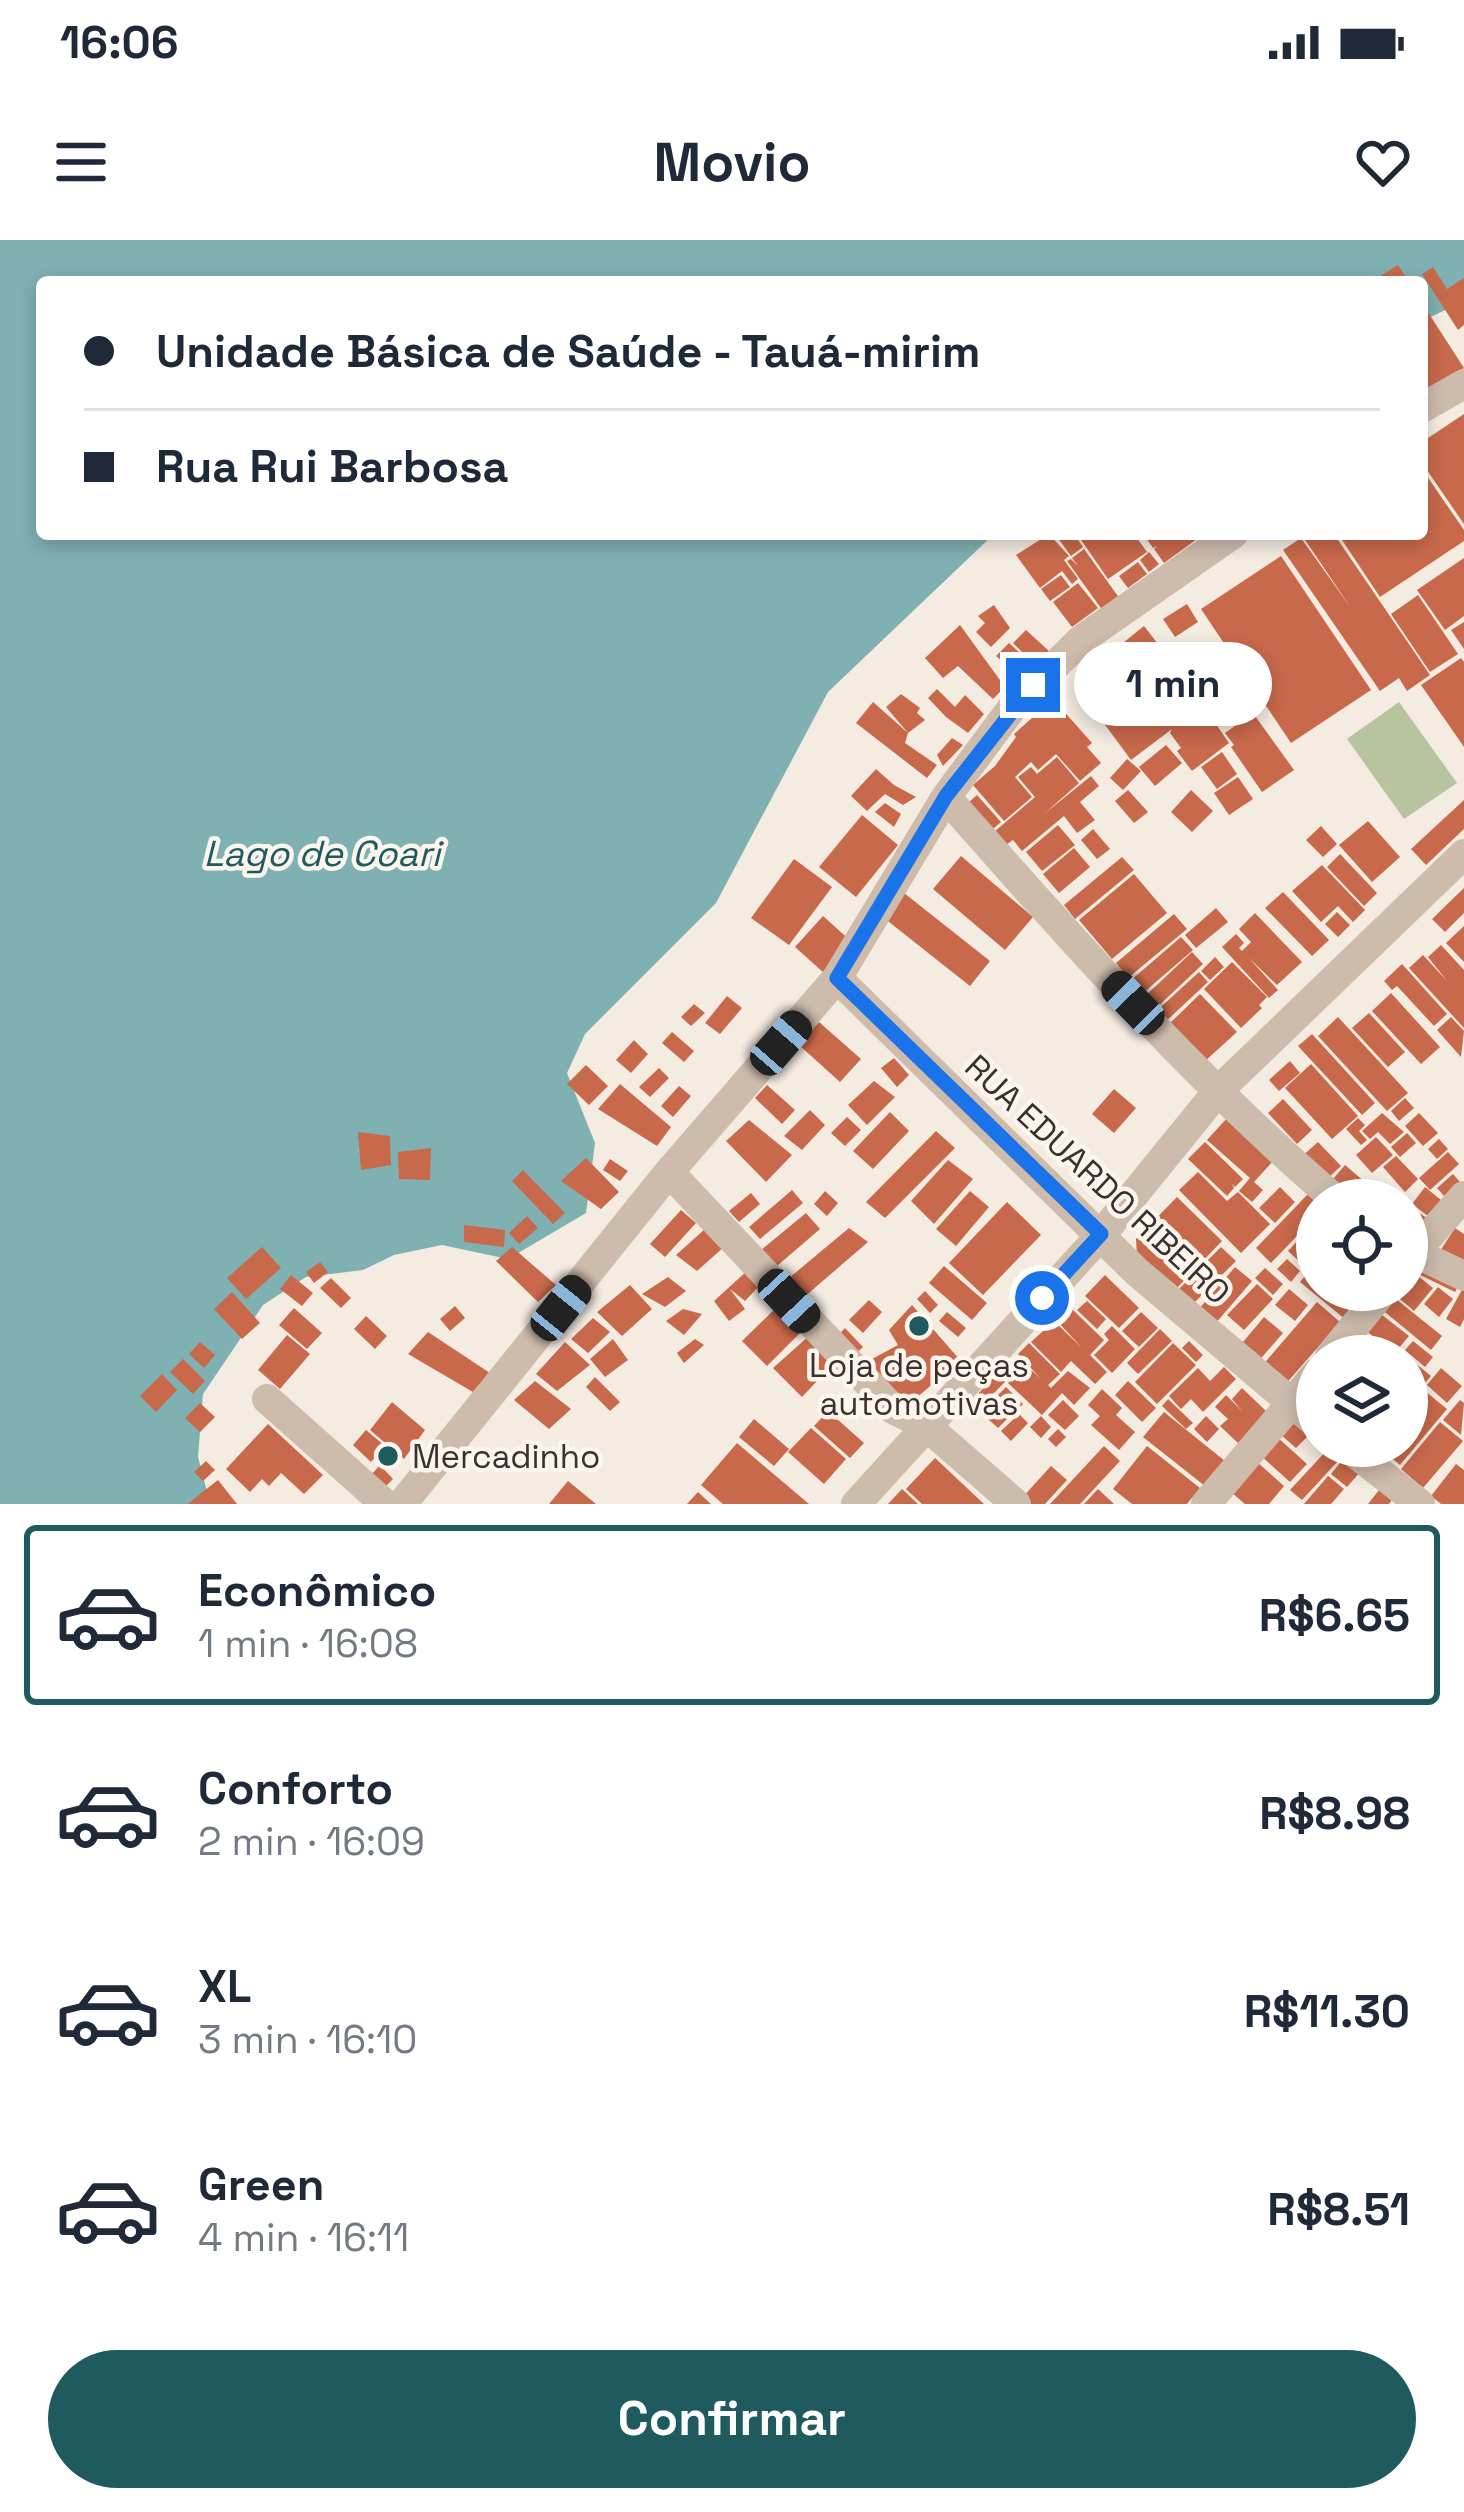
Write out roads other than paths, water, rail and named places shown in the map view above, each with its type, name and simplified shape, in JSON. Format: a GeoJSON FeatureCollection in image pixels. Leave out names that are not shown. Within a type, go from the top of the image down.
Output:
{"type":"FeatureCollection","features":[{"type":"Feature","properties":{"kind":"street"},"geometry":{"type":"LineString","coordinates":[[1428,405],[1464,384]]}},
{"type":"Feature","properties":{"kind":"street"},"geometry":{"type":"LineString","coordinates":[[402,1504],[669,1172],[837,978],[946,796],[1012,708],[1081,640],[1224,540]]}},
{"type":"Feature","properties":{"kind":"street"},"geometry":{"type":"LineString","coordinates":[[946,796],[1049,914],[1218,1091],[1313,1179]]}},
{"type":"Feature","properties":{"kind":"street"},"geometry":{"type":"LineString","coordinates":[[856,1504],[1101,1234],[1218,1091],[1464,854]]}},
{"type":"Feature","properties":{"kind":"street","name":"RUA EDUARDO RIBEIRO"},"geometry":{"type":"LineString","coordinates":[[837,978],[1137,1272],[1296,1407]]}},
{"type":"Feature","properties":{"kind":"street"},"geometry":{"type":"LineString","coordinates":[[669,1172],[874,1392],[893,1409],[925,1425],[1016,1504]]}},
{"type":"Feature","properties":{"kind":"street"},"geometry":{"type":"LineString","coordinates":[[1428,1234],[1464,1196]]}},
{"type":"Feature","properties":{"kind":"street"},"geometry":{"type":"LineString","coordinates":[[1428,1262],[1464,1276]]}},
{"type":"Feature","properties":{"kind":"street"},"geometry":{"type":"LineString","coordinates":[[1347,1335],[1367,1311]]}},
{"type":"Feature","properties":{"kind":"street"},"geometry":{"type":"LineString","coordinates":[[266,1399],[385,1504]]}},
{"type":"Feature","properties":{"kind":"street"},"geometry":{"type":"LineString","coordinates":[[1206,1504],[1296,1399]]}},
{"type":"Feature","properties":{"kind":"street"},"geometry":{"type":"LineString","coordinates":[[1373,1467],[1420,1504]]}},
{"type":"Feature","properties":{"kind":"water","name":"Lago de Coari"},"geometry":{"type":"Polygon","coordinates":[[[0,240],[1464,240],[1464,301],[1428,318],[1428,276],[36,276],[36,540],[988,540],[828,692],[716,903],[585,1034],[567,1073],[595,1143],[586,1213],[508,1259],[442,1245],[394,1255],[363,1270],[306,1277],[263,1305],[203,1394],[198,1457],[208,1495],[203,1504],[0,1504],[0,240]]]}},
{"type":"Feature","properties":{"kind":"place","name":"Loja de peças automotivas"},"geometry":{"type":"Point","coordinates":[919,1326]}},
{"type":"Feature","properties":{"kind":"place","name":"Mercadinho"},"geometry":{"type":"Point","coordinates":[388,1456]}}]}
